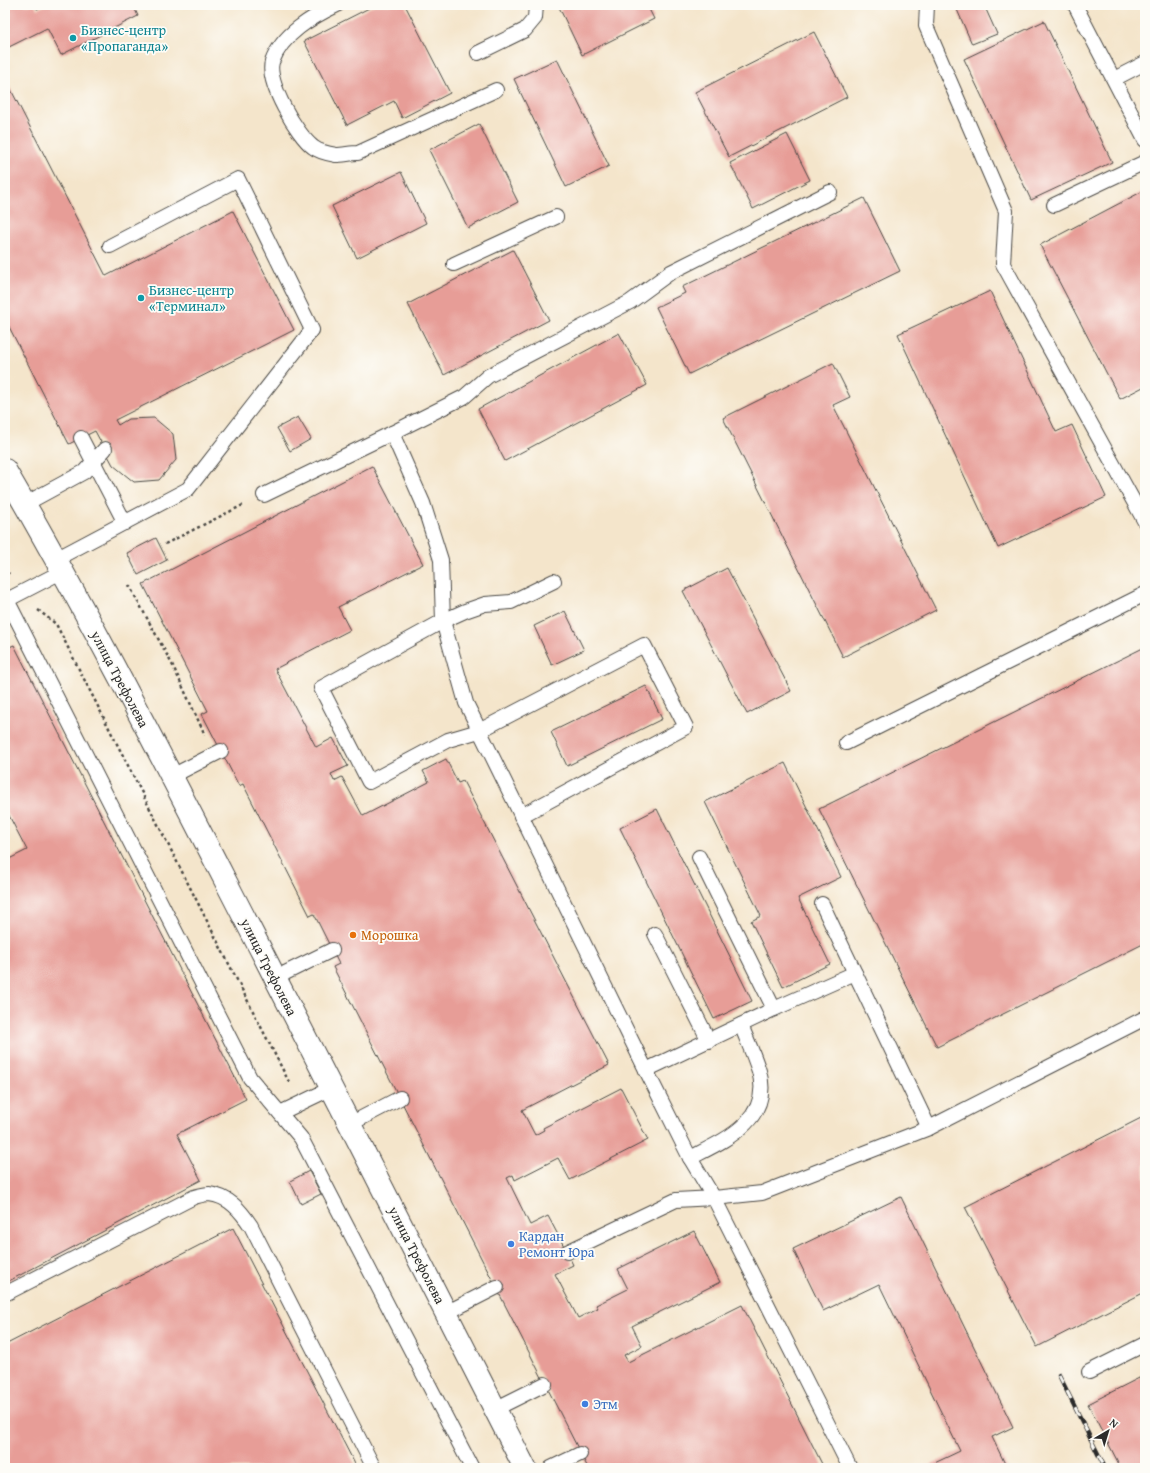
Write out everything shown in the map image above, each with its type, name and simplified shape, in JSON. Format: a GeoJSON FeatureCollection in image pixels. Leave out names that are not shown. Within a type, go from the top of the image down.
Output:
{"type":"FeatureCollection","features":[{"type":"Feature","properties":{"kind":"street","name":"улица Трефолева"},"geometry":{"type":"LineString","coordinates":[[5,470],[60,565],[172,776],[525,1468]]}},
{"type":"Feature","properties":{"kind":"lane"},"geometry":{"type":"LineString","coordinates":[[337,5],[319,14],[298,28],[281,45],[272,63],[274,85],[297,130],[314,148],[336,155],[358,153],[496,90]]}},
{"type":"Feature","properties":{"kind":"lane"},"geometry":{"type":"LineString","coordinates":[[478,53],[525,30],[536,18],[536,5]]}},
{"type":"Feature","properties":{"kind":"lane"},"geometry":{"type":"LineString","coordinates":[[927,5],[926,26],[1006,211],[1003,264],[1145,522]]}},
{"type":"Feature","properties":{"kind":"lane"},"geometry":{"type":"LineString","coordinates":[[1076,5],[1145,140]]}},
{"type":"Feature","properties":{"kind":"lane"},"geometry":{"type":"LineString","coordinates":[[1114,79],[1145,62]]}},
{"type":"Feature","properties":{"kind":"lane"},"geometry":{"type":"LineString","coordinates":[[1054,205],[1145,162]]}},
{"type":"Feature","properties":{"kind":"lane"},"geometry":{"type":"LineString","coordinates":[[110,246],[238,179],[312,330],[188,489],[124,523],[10,598],[250,1078],[302,1138],[472,1468]]}},
{"type":"Feature","properties":{"kind":"lane"},"geometry":{"type":"LineString","coordinates":[[264,495],[392,434],[464,397],[488,376],[630,302],[671,272],[830,192]]}},
{"type":"Feature","properties":{"kind":"lane"},"geometry":{"type":"LineString","coordinates":[[454,264],[556,217]]}},
{"type":"Feature","properties":{"kind":"lane"},"geometry":{"type":"LineString","coordinates":[[392,434],[423,503],[441,560],[443,621],[466,704],[690,1158],[714,1198],[850,1468]]}},
{"type":"Feature","properties":{"kind":"lane"},"geometry":{"type":"LineString","coordinates":[[81,438],[124,523]]}},
{"type":"Feature","properties":{"kind":"lane"},"geometry":{"type":"LineString","coordinates":[[25,504],[84,472],[105,449]]}},
{"type":"Feature","properties":{"kind":"lane"},"geometry":{"type":"LineString","coordinates":[[521,816],[686,727],[644,645],[479,731],[448,740],[369,782],[321,688],[464,611],[485,604],[511,602],[554,581]]}},
{"type":"Feature","properties":{"kind":"lane"},"geometry":{"type":"LineString","coordinates":[[846,743],[1145,594]]}},
{"type":"Feature","properties":{"kind":"lane"},"geometry":{"type":"LineString","coordinates":[[172,776],[218,752]]}},
{"type":"Feature","properties":{"kind":"lane"},"geometry":{"type":"LineString","coordinates":[[700,857],[774,1009]]}},
{"type":"Feature","properties":{"kind":"lane"},"geometry":{"type":"LineString","coordinates":[[822,904],[929,1128]]}},
{"type":"Feature","properties":{"kind":"lane"},"geometry":{"type":"LineString","coordinates":[[655,934],[708,1041]]}},
{"type":"Feature","properties":{"kind":"lane"},"geometry":{"type":"LineString","coordinates":[[275,978],[332,950]]}},
{"type":"Feature","properties":{"kind":"lane"},"geometry":{"type":"LineString","coordinates":[[646,1070],[774,1009],[855,973]]}},
{"type":"Feature","properties":{"kind":"lane"},"geometry":{"type":"LineString","coordinates":[[567,1252],[676,1200],[762,1193],[929,1128],[1145,1018]]}},
{"type":"Feature","properties":{"kind":"lane"},"geometry":{"type":"LineString","coordinates":[[690,1158],[726,1140],[748,1122],[762,1098],[759,1072],[740,1025]]}},
{"type":"Feature","properties":{"kind":"lane"},"geometry":{"type":"LineString","coordinates":[[280,1113],[332,1088]]}},
{"type":"Feature","properties":{"kind":"lane"},"geometry":{"type":"LineString","coordinates":[[350,1124],[400,1098]]}},
{"type":"Feature","properties":{"kind":"lane"},"geometry":{"type":"LineString","coordinates":[[5,1294],[194,1197],[209,1194],[226,1199],[239,1209],[251,1226],[374,1468]]}},
{"type":"Feature","properties":{"kind":"lane"},"geometry":{"type":"LineString","coordinates":[[446,1313],[497,1287]]}},
{"type":"Feature","properties":{"kind":"lane"},"geometry":{"type":"LineString","coordinates":[[1089,1372],[1145,1344]]}},
{"type":"Feature","properties":{"kind":"lane"},"geometry":{"type":"LineString","coordinates":[[495,1409],[545,1384]]}},
{"type":"Feature","properties":{"kind":"lane"},"geometry":{"type":"LineString","coordinates":[[551,1468],[580,1454]]}},
{"type":"Feature","properties":{"kind":"path"},"geometry":{"type":"LineString","coordinates":[[165,544],[264,495]]}},
{"type":"Feature","properties":{"kind":"path"},"geometry":{"type":"LineString","coordinates":[[5,568],[10,598],[56,624],[300,1103]]}},
{"type":"Feature","properties":{"kind":"path"},"geometry":{"type":"LineString","coordinates":[[130,585],[218,752]]}},
{"type":"Feature","properties":{"kind":"building","name":"Бизнес-центр «Пропаганда»"},"geometry":{"type":"Polygon","coordinates":[[[5,5],[35,5],[37,9],[46,5],[133,5],[138,16],[61,55],[47,28],[5,49],[5,5]]]}},
{"type":"Feature","properties":{"kind":"building"},"geometry":{"type":"Polygon","coordinates":[[[375,5],[405,5],[450,93],[402,118],[394,101],[347,125],[304,41],[375,5]]]}},
{"type":"Feature","properties":{"kind":"building"},"geometry":{"type":"Polygon","coordinates":[[[558,5],[647,5],[654,19],[582,55],[558,5]]]}},
{"type":"Feature","properties":{"kind":"building"},"geometry":{"type":"Polygon","coordinates":[[[955,5],[984,5],[997,34],[972,44],[955,5]]]}},
{"type":"Feature","properties":{"kind":"building"},"geometry":{"type":"Polygon","coordinates":[[[1044,21],[1112,162],[1031,200],[964,59],[1044,21]]]}},
{"type":"Feature","properties":{"kind":"building"},"geometry":{"type":"Polygon","coordinates":[[[814,32],[847,97],[729,157],[695,92],[814,32]]]}},
{"type":"Feature","properties":{"kind":"building"},"geometry":{"type":"Polygon","coordinates":[[[557,59],[609,166],[566,187],[514,79],[557,59]]]}},
{"type":"Feature","properties":{"kind":"building","name":"Бизнес-центр «Терминал»"},"geometry":{"type":"Polygon","coordinates":[[[5,78],[106,276],[233,211],[294,330],[115,420],[118,425],[128,419],[154,418],[173,434],[176,460],[159,480],[134,482],[113,465],[95,431],[69,444],[5,319],[5,78]]]}},
{"type":"Feature","properties":{"kind":"building"},"geometry":{"type":"Polygon","coordinates":[[[479,124],[518,202],[468,228],[429,150],[479,124]]]}},
{"type":"Feature","properties":{"kind":"building"},"geometry":{"type":"Polygon","coordinates":[[[787,134],[810,180],[753,209],[730,163],[787,134]]]}},
{"type":"Feature","properties":{"kind":"building"},"geometry":{"type":"Polygon","coordinates":[[[401,172],[426,223],[357,258],[332,206],[401,172]]]}},
{"type":"Feature","properties":{"kind":"building"},"geometry":{"type":"Polygon","coordinates":[[[1145,190],[1145,386],[1120,399],[1040,245],[1145,190]]]}},
{"type":"Feature","properties":{"kind":"building"},"geometry":{"type":"Polygon","coordinates":[[[864,198],[900,271],[689,374],[656,307],[685,293],[682,287],[864,198]]]}},
{"type":"Feature","properties":{"kind":"building"},"geometry":{"type":"Polygon","coordinates":[[[513,250],[549,320],[444,375],[408,304],[513,250]]]}},
{"type":"Feature","properties":{"kind":"building"},"geometry":{"type":"Polygon","coordinates":[[[990,291],[1056,432],[1072,425],[1106,497],[998,548],[898,334],[990,291]]]}},
{"type":"Feature","properties":{"kind":"building"},"geometry":{"type":"Polygon","coordinates":[[[619,333],[647,385],[505,461],[478,409],[619,333]]]}},
{"type":"Feature","properties":{"kind":"building"},"geometry":{"type":"Polygon","coordinates":[[[833,363],[850,397],[833,405],[936,610],[843,657],[723,418],[833,363]]]}},
{"type":"Feature","properties":{"kind":"building"},"geometry":{"type":"Polygon","coordinates":[[[298,417],[311,439],[290,451],[277,428],[298,417]]]}},
{"type":"Feature","properties":{"kind":"building"},"geometry":{"type":"Polygon","coordinates":[[[372,466],[423,564],[338,607],[350,630],[275,669],[316,747],[333,738],[348,766],[331,774],[334,781],[342,777],[363,816],[429,782],[423,771],[446,759],[458,783],[463,781],[609,1065],[522,1110],[535,1135],[544,1130],[543,1128],[621,1088],[648,1140],[570,1180],[558,1158],[515,1180],[513,1175],[507,1178],[530,1225],[548,1216],[567,1252],[573,1265],[555,1274],[578,1318],[598,1308],[596,1305],[628,1289],[618,1269],[694,1231],[720,1282],[632,1326],[642,1346],[624,1355],[628,1362],[742,1305],[824,1468],[588,1468],[333,967],[339,964],[314,914],[310,916],[243,784],[239,786],[202,714],[208,711],[143,584],[372,466]]]}},
{"type":"Feature","properties":{"kind":"building"},"geometry":{"type":"Polygon","coordinates":[[[156,538],[167,560],[138,575],[127,553],[156,538]]]}},
{"type":"Feature","properties":{"kind":"building"},"geometry":{"type":"Polygon","coordinates":[[[727,568],[791,691],[747,714],[683,591],[727,568]]]}},
{"type":"Feature","properties":{"kind":"building"},"geometry":{"type":"Polygon","coordinates":[[[565,611],[584,650],[552,665],[534,626],[565,611]]]}},
{"type":"Feature","properties":{"kind":"building"},"geometry":{"type":"Polygon","coordinates":[[[14,645],[246,1099],[177,1134],[201,1180],[5,1283],[5,861],[27,850],[5,808],[5,649],[14,645]]]}},
{"type":"Feature","properties":{"kind":"building"},"geometry":{"type":"Polygon","coordinates":[[[1145,647],[1145,943],[937,1047],[819,809],[1145,647]]]}},
{"type":"Feature","properties":{"kind":"building"},"geometry":{"type":"Polygon","coordinates":[[[646,686],[662,719],[567,766],[551,732],[646,686]]]}},
{"type":"Feature","properties":{"kind":"building"},"geometry":{"type":"Polygon","coordinates":[[[785,763],[841,877],[798,898],[830,964],[783,987],[751,921],[761,916],[705,802],[785,763]]]}},
{"type":"Feature","properties":{"kind":"building"},"geometry":{"type":"Polygon","coordinates":[[[657,809],[752,1001],[714,1019],[620,828],[657,809]]]}},
{"type":"Feature","properties":{"kind":"building"},"geometry":{"type":"Polygon","coordinates":[[[1145,1116],[1145,1292],[1037,1347],[965,1207],[1145,1116]]]}},
{"type":"Feature","properties":{"kind":"building"},"geometry":{"type":"Polygon","coordinates":[[[309,1171],[321,1194],[301,1204],[290,1181],[309,1171]]]}},
{"type":"Feature","properties":{"kind":"building"},"geometry":{"type":"Polygon","coordinates":[[[901,1197],[1013,1427],[992,1437],[1007,1468],[924,1468],[960,1451],[879,1284],[823,1311],[793,1249],[901,1197]]]}},
{"type":"Feature","properties":{"kind":"building"},"geometry":{"type":"Polygon","coordinates":[[[233,1228],[356,1466],[353,1468],[5,1468],[5,1345],[233,1228]]]}},
{"type":"Feature","properties":{"kind":"building"},"geometry":{"type":"Polygon","coordinates":[[[1145,1375],[1145,1468],[1121,1468],[1088,1404],[1145,1375]]]}},
{"type":"Feature","properties":{"kind":"railway"},"geometry":{"type":"LineString","coordinates":[[1059,1375],[1105,1468]]}},
{"type":"Feature","properties":{"kind":"place","name":"Бизнес-центр «Пропаганда»"},"geometry":{"type":"Point","coordinates":[73,38]}},
{"type":"Feature","properties":{"kind":"place","name":"Бизнес-центр «Терминал»"},"geometry":{"type":"Point","coordinates":[141,298]}},
{"type":"Feature","properties":{"kind":"place","name":"Морошка"},"geometry":{"type":"Point","coordinates":[353,935]}},
{"type":"Feature","properties":{"kind":"place","name":"Кардан Ремонт Юра"},"geometry":{"type":"Point","coordinates":[511,1244]}},
{"type":"Feature","properties":{"kind":"place","name":"Этм"},"geometry":{"type":"Point","coordinates":[585,1404]}}]}
